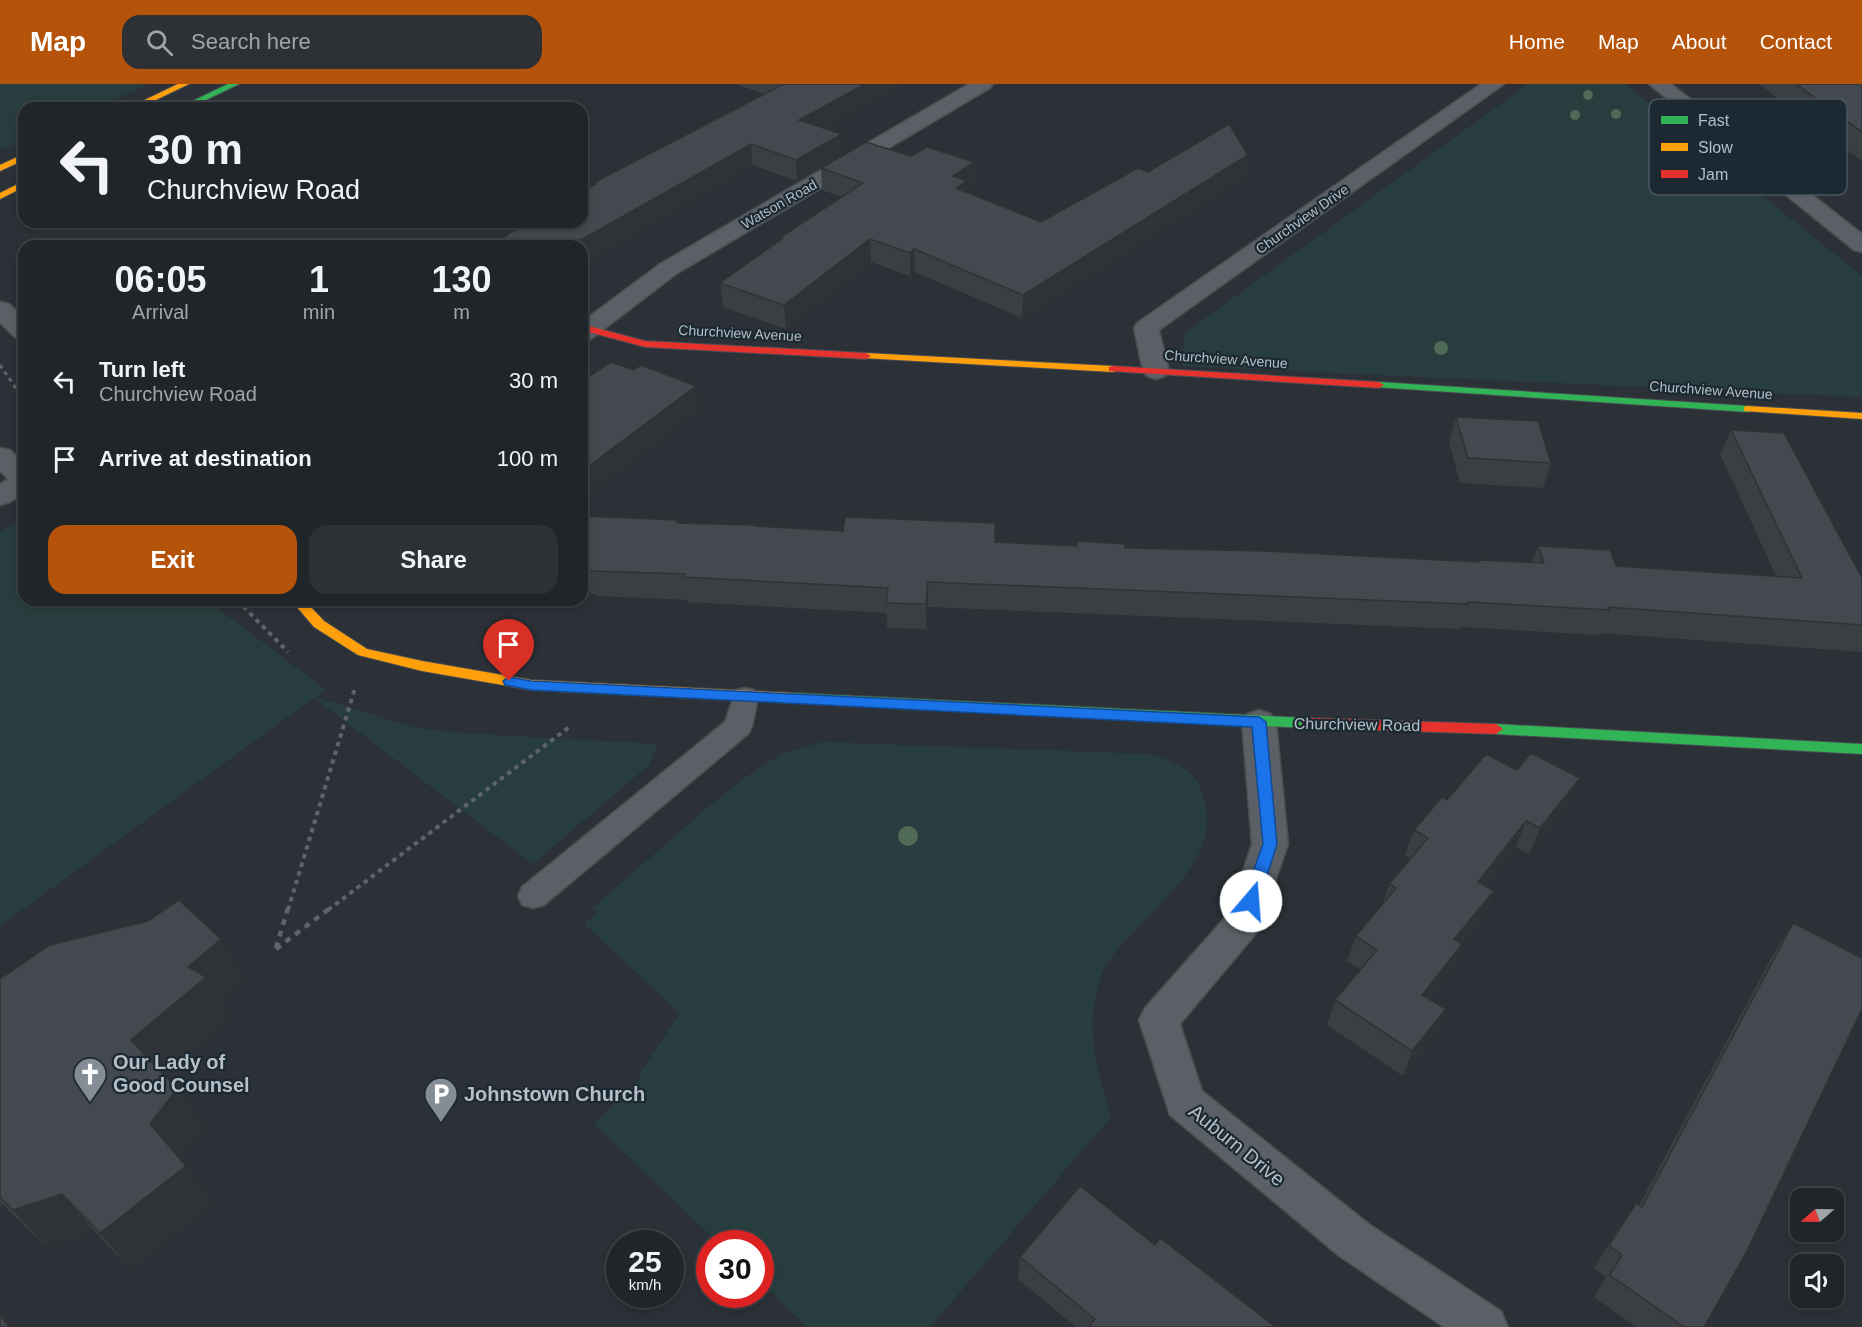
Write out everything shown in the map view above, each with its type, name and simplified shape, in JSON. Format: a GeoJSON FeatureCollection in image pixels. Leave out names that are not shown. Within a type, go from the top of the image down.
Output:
{"type":"FeatureCollection","features":[{"type":"Feature","properties":{"kind":"street"},"geometry":{"type":"LineString","coordinates":[[145,102],[185,84]]}},
{"type":"Feature","properties":{"kind":"street"},"geometry":{"type":"LineString","coordinates":[[195,102],[235,84]]}},
{"type":"Feature","properties":{"kind":"street","name":"Watson Road"},"geometry":{"type":"LineString","coordinates":[[588,330],[669,269],[983,84]]}},
{"type":"Feature","properties":{"kind":"street","name":"Churchview Drive"},"geometry":{"type":"LineString","coordinates":[[1156,371],[1146,328],[1494,84]]}},
{"type":"Feature","properties":{"kind":"street"},"geometry":{"type":"LineString","coordinates":[[1659,84],[1678,99]]}},
{"type":"Feature","properties":{"kind":"street"},"geometry":{"type":"LineString","coordinates":[[0,168],[18,160]]}},
{"type":"Feature","properties":{"kind":"street"},"geometry":{"type":"LineString","coordinates":[[0,196],[18,187]]}},
{"type":"Feature","properties":{"kind":"street"},"geometry":{"type":"LineString","coordinates":[[1799,195],[1862,245]]}},
{"type":"Feature","properties":{"kind":"street"},"geometry":{"type":"LineString","coordinates":[[0,309],[18,326]]}},
{"type":"Feature","properties":{"kind":"street","name":"Churchview Avenue"},"geometry":{"type":"LineString","coordinates":[[588,333],[645,344],[1156,371],[1862,416]]}},
{"type":"Feature","properties":{"kind":"street"},"geometry":{"type":"LineString","coordinates":[[0,456],[18,474]]}},
{"type":"Feature","properties":{"kind":"street"},"geometry":{"type":"LineString","coordinates":[[0,496],[18,484]]}},
{"type":"Feature","properties":{"kind":"street","name":"Churchview Road"},"geometry":{"type":"LineString","coordinates":[[302,606],[319,624],[363,652],[422,666],[531,685],[1259,722],[1451,726],[1862,748]]}},
{"type":"Feature","properties":{"kind":"street","name":"Auburn Drive"},"geometry":{"type":"LineString","coordinates":[[1259,722],[1270,844],[1245,921],[1159,1020],[1185,1102],[1354,1240],[1485,1327]]}},
{"type":"Feature","properties":{"kind":"lane"},"geometry":{"type":"LineString","coordinates":[[533,896],[738,727],[745,697]]}},
{"type":"Feature","properties":{"kind":"path"},"geometry":{"type":"LineString","coordinates":[[0,365],[18,391]]}},
{"type":"Feature","properties":{"kind":"path"},"geometry":{"type":"LineString","coordinates":[[357,680],[276,949],[574,723]]}},
{"type":"Feature","properties":{"kind":"green space"},"geometry":{"type":"Polygon","coordinates":[[[0,84],[150,84],[109,102],[18,102],[18,142],[0,150],[0,84]]]}},
{"type":"Feature","properties":{"kind":"green space"},"geometry":{"type":"Polygon","coordinates":[[[1528,84],[1625,84],[1649,103],[1649,195],[1762,195],[1862,276],[1862,397],[1182,366],[1185,333],[1528,84]]]}},
{"type":"Feature","properties":{"kind":"green space"},"geometry":{"type":"Polygon","coordinates":[[[18,522],[18,606],[215,606],[325,689],[316,697],[412,727],[460,733],[658,744],[649,765],[533,864],[314,698],[0,926],[0,532],[18,522]]]}},
{"type":"Feature","properties":{"kind":"green space"},"geometry":{"type":"Polygon","coordinates":[[[823,742],[1149,754],[1170,761],[1186,770],[1193,776],[1202,792],[1207,827],[1204,842],[1197,857],[1177,886],[1117,950],[1102,974],[1096,993],[1093,1011],[1094,1046],[1111,1117],[930,1327],[807,1327],[774,1295],[774,1230],[705,1230],[594,1124],[640,1079],[638,1076],[680,1013],[584,924],[597,912],[592,908],[721,796],[757,769],[785,752],[823,742]]]}},
{"type":"Feature","properties":{"kind":"building"},"geometry":{"type":"Polygon","coordinates":[[[784,84],[865,84],[799,120],[842,134],[796,160],[751,144],[581,240],[499,240],[518,228],[588,228],[588,188],[596,184],[593,183],[784,84]]]}},
{"type":"Feature","properties":{"kind":"building"},"geometry":{"type":"Polygon","coordinates":[[[1796,84],[1862,84],[1862,132],[1847,121],[1847,99],[1817,99],[1796,84]]]}},
{"type":"Feature","properties":{"kind":"building"},"geometry":{"type":"Polygon","coordinates":[[[1229,124],[1248,155],[1023,295],[914,249],[910,253],[870,239],[784,305],[720,283],[783,238],[781,237],[863,183],[821,168],[866,142],[911,156],[927,147],[974,162],[953,176],[967,181],[956,188],[1041,222],[1138,168],[1148,172],[1229,124]]]}},
{"type":"Feature","properties":{"kind":"building"},"geometry":{"type":"Polygon","coordinates":[[[611,362],[634,370],[641,365],[696,386],[588,467],[588,377],[611,362]]]}},
{"type":"Feature","properties":{"kind":"building"},"geometry":{"type":"Polygon","coordinates":[[[1456,417],[1538,421],[1551,463],[1468,458],[1456,417]]]}},
{"type":"Feature","properties":{"kind":"building"},"geometry":{"type":"Polygon","coordinates":[[[1731,430],[1784,433],[1862,578],[1862,625],[1608,607],[1609,610],[1468,602],[1468,604],[928,582],[926,604],[886,603],[888,588],[684,577],[684,574],[592,571],[588,569],[588,516],[843,531],[845,517],[995,523],[995,542],[1077,546],[1077,541],[1125,544],[1125,548],[1265,551],[1544,563],[1538,546],[1610,550],[1616,566],[1802,578],[1731,430]]]}},
{"type":"Feature","properties":{"kind":"building"},"geometry":{"type":"Polygon","coordinates":[[[1531,753],[1580,778],[1540,828],[1526,821],[1478,882],[1494,891],[1454,939],[1462,944],[1422,995],[1446,1009],[1412,1051],[1335,1000],[1377,950],[1356,936],[1396,888],[1389,884],[1428,838],[1414,830],[1442,797],[1447,800],[1486,754],[1517,770],[1531,753]]]}},
{"type":"Feature","properties":{"kind":"building","name":"Our Lady of Good Counsel"},"geometry":{"type":"Polygon","coordinates":[[[179,900],[221,939],[188,967],[206,977],[131,1040],[177,1089],[150,1124],[186,1166],[100,1233],[62,1194],[13,1210],[0,1197],[0,979],[50,945],[148,921],[179,900]]]}},
{"type":"Feature","properties":{"kind":"building"},"geometry":{"type":"Polygon","coordinates":[[[1793,923],[1862,958],[1862,1009],[1746,1253],[1704,1327],[1684,1327],[1610,1275],[1622,1255],[1609,1246],[1636,1203],[1642,1207],[1793,923]]]}},
{"type":"Feature","properties":{"kind":"building"},"geometry":{"type":"Polygon","coordinates":[[[1080,1186],[1155,1245],[1160,1238],[1276,1327],[1089,1327],[1095,1319],[1020,1257],[1080,1186]]]}},
{"type":"Feature","properties":{"kind":"building"},"geometry":{"type":"Polygon","coordinates":[[[0,1316],[10,1327],[0,1327],[0,1316]]]}},
{"type":"Feature","properties":{"kind":"traffic: fast"},"geometry":{"type":"LineString","coordinates":[[195,102],[235,84]]}},
{"type":"Feature","properties":{"kind":"traffic: fast"},"geometry":{"type":"LineString","coordinates":[[1379,385],[1748,409]]}},
{"type":"Feature","properties":{"kind":"traffic: fast"},"geometry":{"type":"LineString","coordinates":[[793,698],[1308,723]]}},
{"type":"Feature","properties":{"kind":"traffic: fast"},"geometry":{"type":"LineString","coordinates":[[1496,729],[1862,749]]}},
{"type":"Feature","properties":{"kind":"traffic: slow"},"geometry":{"type":"LineString","coordinates":[[145,102],[185,84]]}},
{"type":"Feature","properties":{"kind":"traffic: slow"},"geometry":{"type":"LineString","coordinates":[[0,168],[18,160]]}},
{"type":"Feature","properties":{"kind":"traffic: slow"},"geometry":{"type":"LineString","coordinates":[[0,196],[18,187]]}},
{"type":"Feature","properties":{"kind":"traffic: slow"},"geometry":{"type":"LineString","coordinates":[[866,356],[1113,369]]}},
{"type":"Feature","properties":{"kind":"traffic: slow"},"geometry":{"type":"LineString","coordinates":[[1748,409],[1862,416]]}},
{"type":"Feature","properties":{"kind":"traffic: slow"},"geometry":{"type":"LineString","coordinates":[[302,606],[319,624],[363,652],[422,666],[531,685],[793,698]]}},
{"type":"Feature","properties":{"kind":"traffic: jam"},"geometry":{"type":"LineString","coordinates":[[589,329],[645,344],[866,356]]}},
{"type":"Feature","properties":{"kind":"traffic: jam"},"geometry":{"type":"LineString","coordinates":[[1113,369],[1379,385]]}},
{"type":"Feature","properties":{"kind":"traffic: jam"},"geometry":{"type":"LineString","coordinates":[[1308,723],[1496,729]]}},
{"type":"Feature","properties":{"kind":"place","name":"Our Lady of Good Counsel"},"geometry":{"type":"Point","coordinates":[90,1103]}},
{"type":"Feature","properties":{"kind":"place","name":"Johnstown Church"},"geometry":{"type":"Point","coordinates":[441,1123]}},
{"type":"Feature","properties":{"kind":"route"},"geometry":{"type":"LineString","coordinates":[[509,681],[531,685],[904,706],[1259,722],[1270,844],[1251,901]]}}]}
